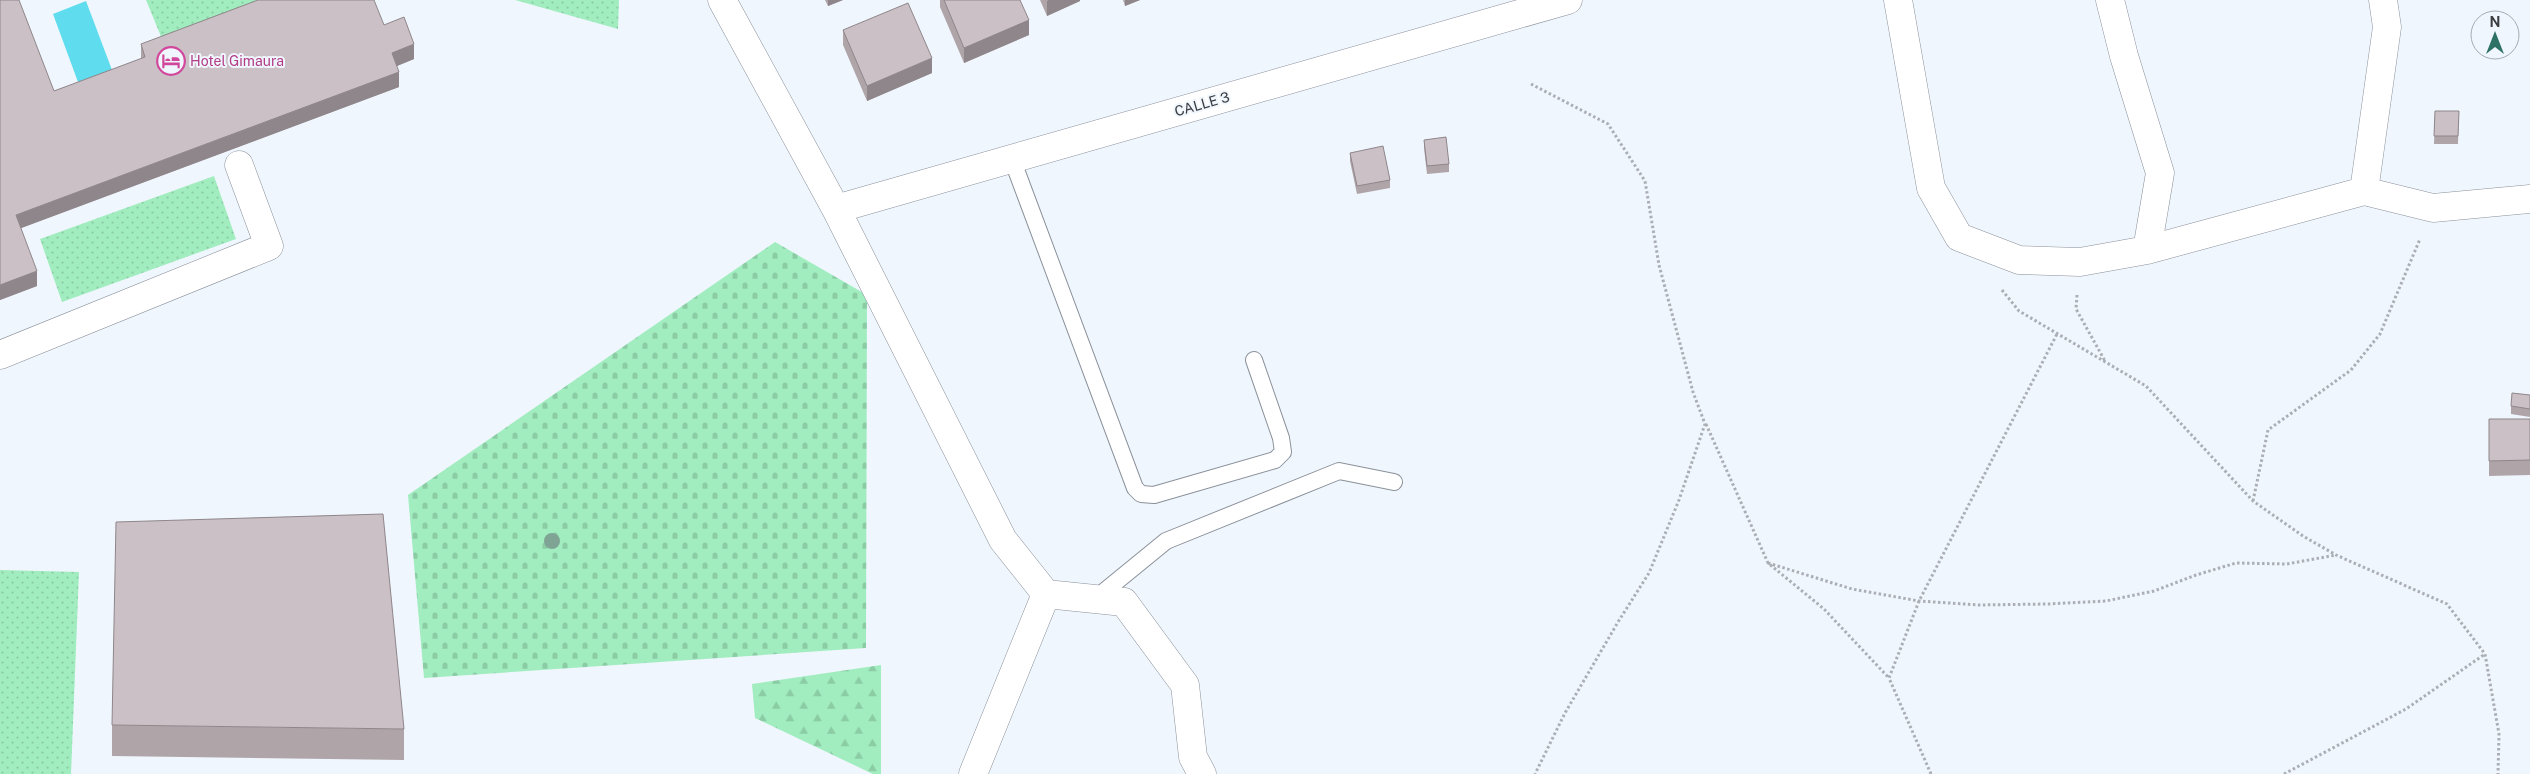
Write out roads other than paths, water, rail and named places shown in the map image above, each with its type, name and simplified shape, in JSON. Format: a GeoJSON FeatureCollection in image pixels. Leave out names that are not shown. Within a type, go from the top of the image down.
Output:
{"type":"FeatureCollection","features":[{"type":"Feature","properties":{"kind":"street"},"geometry":{"type":"LineString","coordinates":[[722,0],[836,209],[1003,540],[1046,594],[1124,602],[1185,685],[1193,757],[1202,774]]}},
{"type":"Feature","properties":{"kind":"street","name":"CALLE 3"},"geometry":{"type":"LineString","coordinates":[[836,209],[1568,0]]}},
{"type":"Feature","properties":{"kind":"street"},"geometry":{"type":"LineString","coordinates":[[1898,0],[1931,188],[1959,237],[2019,260],[2080,262],[2147,250],[2364,191],[2433,208],[2530,199]]}},
{"type":"Feature","properties":{"kind":"street"},"geometry":{"type":"LineString","coordinates":[[2110,0],[2124,56],[2160,174],[2147,250]]}},
{"type":"Feature","properties":{"kind":"street"},"geometry":{"type":"LineString","coordinates":[[2364,191],[2387,27],[2383,0]]}},
{"type":"Feature","properties":{"kind":"street"},"geometry":{"type":"LineString","coordinates":[[0,355],[269,246],[239,164]]}},
{"type":"Feature","properties":{"kind":"street"},"geometry":{"type":"LineString","coordinates":[[973,774],[1046,594]]}},
{"type":"Feature","properties":{"kind":"lane"},"geometry":{"type":"LineString","coordinates":[[1012,158],[1135,488],[1141,494],[1154,495],[1257,466],[1276,460],[1283,452],[1281,438],[1254,360]]}},
{"type":"Feature","properties":{"kind":"lane"},"geometry":{"type":"LineString","coordinates":[[1095,599],[1166,541],[1339,471],[1394,482]]}},
{"type":"Feature","properties":{"kind":"water"},"geometry":{"type":"Polygon","coordinates":[[[86,1],[112,70],[78,82],[53,14],[86,1]]]}},
{"type":"Feature","properties":{"kind":"place","name":"Hotel Gimaura"},"geometry":{"type":"Point","coordinates":[171,61]}}]}
